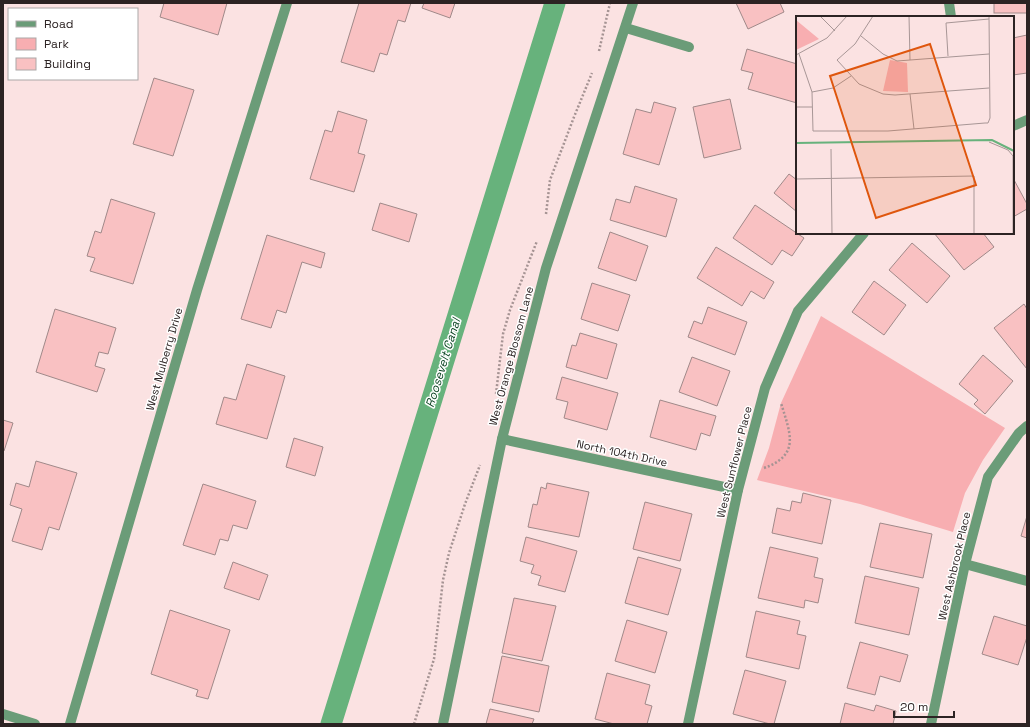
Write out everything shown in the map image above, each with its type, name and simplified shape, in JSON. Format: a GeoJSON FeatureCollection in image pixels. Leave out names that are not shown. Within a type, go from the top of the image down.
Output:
{"type":"FeatureCollection","features":[{"type":"Feature","properties":{"kind":"street","name":"West Mulberry Drive"},"geometry":{"type":"LineString","coordinates":[[70,724],[197,290],[287,3]]}},
{"type":"Feature","properties":{"kind":"street","name":"West Orange Blossom Lane"},"geometry":{"type":"LineString","coordinates":[[443,724],[502,439],[546,268],[633,3]]}},
{"type":"Feature","properties":{"kind":"street"},"geometry":{"type":"LineString","coordinates":[[950,3],[951,16]]}},
{"type":"Feature","properties":{"kind":"street"},"geometry":{"type":"LineString","coordinates":[[626,28],[689,47]]}},
{"type":"Feature","properties":{"kind":"street"},"geometry":{"type":"LineString","coordinates":[[1014,126],[1027,120]]}},
{"type":"Feature","properties":{"kind":"street","name":"West Sunflower Place"},"geometry":{"type":"LineString","coordinates":[[688,724],[738,490],[765,388],[798,311],[863,234]]}},
{"type":"Feature","properties":{"kind":"street","name":"West Ashbrook Place"},"geometry":{"type":"LineString","coordinates":[[931,724],[965,564],[988,477],[1019,433],[1027,426]]}},
{"type":"Feature","properties":{"kind":"street","name":"North 104th Drive"},"geometry":{"type":"LineString","coordinates":[[502,439],[738,490]]}},
{"type":"Feature","properties":{"kind":"street"},"geometry":{"type":"LineString","coordinates":[[965,564],[1027,581]]}},
{"type":"Feature","properties":{"kind":"street"},"geometry":{"type":"LineString","coordinates":[[3,714],[35,724]]}},
{"type":"Feature","properties":{"kind":"path"},"geometry":{"type":"LineString","coordinates":[[764,468],[774,465],[787,454],[790,445],[786,422],[780,403]]}},
{"type":"Feature","properties":{"kind":"green space"},"geometry":{"type":"Polygon","coordinates":[[[821,316],[1005,428],[983,460],[965,493],[953,532],[860,504],[757,480],[769,448],[781,403],[821,316]]]}},
{"type":"Feature","properties":{"kind":"building"},"geometry":{"type":"Polygon","coordinates":[[[164,3],[227,3],[218,35],[160,17],[164,3]]]}},
{"type":"Feature","properties":{"kind":"building"},"geometry":{"type":"Polygon","coordinates":[[[359,3],[411,3],[405,22],[398,20],[387,55],[380,53],[374,72],[341,62],[359,3]]]}},
{"type":"Feature","properties":{"kind":"building"},"geometry":{"type":"Polygon","coordinates":[[[424,3],[455,3],[450,18],[422,8],[424,3]]]}},
{"type":"Feature","properties":{"kind":"building"},"geometry":{"type":"Polygon","coordinates":[[[736,3],[780,3],[784,12],[748,29],[736,3]]]}},
{"type":"Feature","properties":{"kind":"building"},"geometry":{"type":"Polygon","coordinates":[[[994,3],[1027,3],[1027,13],[994,13],[994,3]]]}},
{"type":"Feature","properties":{"kind":"building"},"geometry":{"type":"Polygon","coordinates":[[[1027,35],[1027,73],[1014,75],[1014,38],[1027,35]]]}},
{"type":"Feature","properties":{"kind":"building"},"geometry":{"type":"Polygon","coordinates":[[[747,49],[796,64],[796,103],[748,89],[753,73],[741,70],[747,49]]]}},
{"type":"Feature","properties":{"kind":"building"},"geometry":{"type":"Polygon","coordinates":[[[154,78],[194,90],[173,156],[133,144],[154,78]]]}},
{"type":"Feature","properties":{"kind":"building"},"geometry":{"type":"Polygon","coordinates":[[[730,99],[741,149],[704,158],[693,107],[730,99]]]}},
{"type":"Feature","properties":{"kind":"building"},"geometry":{"type":"Polygon","coordinates":[[[654,102],[676,108],[659,165],[623,154],[636,109],[651,113],[654,102]]]}},
{"type":"Feature","properties":{"kind":"building"},"geometry":{"type":"Polygon","coordinates":[[[338,111],[367,120],[358,153],[365,155],[354,192],[310,179],[325,130],[332,132],[338,111]]]}},
{"type":"Feature","properties":{"kind":"building"},"geometry":{"type":"Polygon","coordinates":[[[789,174],[796,179],[796,211],[774,193],[789,174]]]}},
{"type":"Feature","properties":{"kind":"building"},"geometry":{"type":"Polygon","coordinates":[[[1014,180],[1027,204],[1027,209],[1014,216],[1014,180]]]}},
{"type":"Feature","properties":{"kind":"building"},"geometry":{"type":"Polygon","coordinates":[[[635,186],[677,199],[666,237],[610,220],[616,199],[630,203],[635,186]]]}},
{"type":"Feature","properties":{"kind":"building"},"geometry":{"type":"Polygon","coordinates":[[[111,199],[155,213],[133,284],[90,271],[95,258],[87,256],[95,231],[101,233],[111,199]]]}},
{"type":"Feature","properties":{"kind":"building"},"geometry":{"type":"Polygon","coordinates":[[[380,203],[417,214],[409,242],[372,230],[380,203]]]}},
{"type":"Feature","properties":{"kind":"building"},"geometry":{"type":"Polygon","coordinates":[[[755,205],[804,238],[792,256],[782,250],[772,265],[733,238],[755,205]]]}},
{"type":"Feature","properties":{"kind":"building"},"geometry":{"type":"Polygon","coordinates":[[[610,232],[648,246],[636,281],[598,268],[610,232]]]}},
{"type":"Feature","properties":{"kind":"building"},"geometry":{"type":"Polygon","coordinates":[[[935,234],[984,234],[994,247],[964,270],[935,234]]]}},
{"type":"Feature","properties":{"kind":"building"},"geometry":{"type":"Polygon","coordinates":[[[267,235],[325,253],[321,268],[302,262],[286,313],[277,310],[271,328],[241,319],[267,235]]]}},
{"type":"Feature","properties":{"kind":"building"},"geometry":{"type":"Polygon","coordinates":[[[912,243],[950,276],[927,303],[889,270],[912,243]]]}},
{"type":"Feature","properties":{"kind":"building"},"geometry":{"type":"Polygon","coordinates":[[[716,247],[774,282],[764,299],[751,291],[742,306],[697,278],[716,247]]]}},
{"type":"Feature","properties":{"kind":"building"},"geometry":{"type":"Polygon","coordinates":[[[874,281],[906,305],[884,335],[852,312],[874,281]]]}},
{"type":"Feature","properties":{"kind":"building"},"geometry":{"type":"Polygon","coordinates":[[[592,283],[630,295],[618,331],[581,319],[592,283]]]}},
{"type":"Feature","properties":{"kind":"building"},"geometry":{"type":"Polygon","coordinates":[[[1024,304],[1027,309],[1027,369],[994,328],[1024,304]]]}},
{"type":"Feature","properties":{"kind":"building"},"geometry":{"type":"Polygon","coordinates":[[[708,307],[747,322],[735,355],[688,337],[694,321],[702,324],[708,307]]]}},
{"type":"Feature","properties":{"kind":"building"},"geometry":{"type":"Polygon","coordinates":[[[55,309],[116,328],[108,354],[99,352],[95,366],[105,369],[97,392],[36,372],[55,309]]]}},
{"type":"Feature","properties":{"kind":"building"},"geometry":{"type":"Polygon","coordinates":[[[580,333],[617,344],[607,379],[566,367],[572,345],[576,346],[580,333]]]}},
{"type":"Feature","properties":{"kind":"building"},"geometry":{"type":"Polygon","coordinates":[[[983,355],[1013,381],[985,414],[974,404],[978,400],[959,384],[983,355]]]}},
{"type":"Feature","properties":{"kind":"building"},"geometry":{"type":"Polygon","coordinates":[[[692,357],[730,371],[717,406],[679,392],[692,357]]]}},
{"type":"Feature","properties":{"kind":"building"},"geometry":{"type":"Polygon","coordinates":[[[247,364],[285,376],[267,439],[216,424],[224,397],[236,400],[247,364]]]}},
{"type":"Feature","properties":{"kind":"building"},"geometry":{"type":"Polygon","coordinates":[[[562,377],[618,393],[607,430],[564,418],[568,402],[556,399],[562,377]]]}},
{"type":"Feature","properties":{"kind":"building"},"geometry":{"type":"Polygon","coordinates":[[[660,400],[716,416],[710,436],[701,433],[696,450],[650,437],[660,400]]]}},
{"type":"Feature","properties":{"kind":"building"},"geometry":{"type":"Polygon","coordinates":[[[3,420],[13,423],[4,451],[3,450],[3,420]]]}},
{"type":"Feature","properties":{"kind":"building"},"geometry":{"type":"Polygon","coordinates":[[[294,438],[323,447],[315,476],[286,467],[294,438]]]}},
{"type":"Feature","properties":{"kind":"building"},"geometry":{"type":"Polygon","coordinates":[[[36,461],[77,473],[59,530],[49,527],[42,550],[12,541],[22,509],[10,505],[16,483],[29,487],[36,461]]]}},
{"type":"Feature","properties":{"kind":"building"},"geometry":{"type":"Polygon","coordinates":[[[547,483],[589,492],[579,537],[528,527],[533,504],[537,505],[541,487],[546,489],[547,483]]]}},
{"type":"Feature","properties":{"kind":"building"},"geometry":{"type":"Polygon","coordinates":[[[203,484],[256,501],[247,529],[233,525],[228,541],[220,539],[215,555],[183,545],[203,484]]]}},
{"type":"Feature","properties":{"kind":"building"},"geometry":{"type":"Polygon","coordinates":[[[803,493],[831,500],[822,544],[772,533],[777,508],[790,511],[792,501],[801,503],[803,493]]]}},
{"type":"Feature","properties":{"kind":"building"},"geometry":{"type":"Polygon","coordinates":[[[645,502],[692,514],[680,561],[633,549],[645,502]]]}},
{"type":"Feature","properties":{"kind":"building"},"geometry":{"type":"Polygon","coordinates":[[[1027,516],[1027,538],[1021,536],[1027,516]]]}},
{"type":"Feature","properties":{"kind":"building"},"geometry":{"type":"Polygon","coordinates":[[[880,523],[932,534],[923,578],[870,567],[880,523]]]}},
{"type":"Feature","properties":{"kind":"building"},"geometry":{"type":"Polygon","coordinates":[[[526,537],[577,551],[565,592],[538,585],[541,576],[531,573],[534,565],[520,561],[526,537]]]}},
{"type":"Feature","properties":{"kind":"building"},"geometry":{"type":"Polygon","coordinates":[[[770,547],[818,558],[814,577],[823,579],[818,603],[805,600],[804,608],[758,598],[770,547]]]}},
{"type":"Feature","properties":{"kind":"building"},"geometry":{"type":"Polygon","coordinates":[[[638,557],[681,569],[668,615],[625,603],[638,557]]]}},
{"type":"Feature","properties":{"kind":"building"},"geometry":{"type":"Polygon","coordinates":[[[233,562],[268,575],[259,600],[224,588],[233,562]]]}},
{"type":"Feature","properties":{"kind":"building"},"geometry":{"type":"Polygon","coordinates":[[[865,576],[919,588],[909,635],[855,623],[865,576]]]}},
{"type":"Feature","properties":{"kind":"building"},"geometry":{"type":"Polygon","coordinates":[[[514,598],[556,606],[542,661],[502,653],[514,598]]]}},
{"type":"Feature","properties":{"kind":"building"},"geometry":{"type":"Polygon","coordinates":[[[170,610],[230,630],[208,699],[196,696],[198,690],[151,674],[170,610]]]}},
{"type":"Feature","properties":{"kind":"building"},"geometry":{"type":"Polygon","coordinates":[[[756,611],[800,621],[797,634],[806,636],[799,669],[746,657],[756,611]]]}},
{"type":"Feature","properties":{"kind":"building"},"geometry":{"type":"Polygon","coordinates":[[[994,616],[1027,626],[1027,637],[1018,665],[982,654],[994,616]]]}},
{"type":"Feature","properties":{"kind":"building"},"geometry":{"type":"Polygon","coordinates":[[[627,620],[667,632],[655,673],[615,661],[627,620]]]}},
{"type":"Feature","properties":{"kind":"building"},"geometry":{"type":"Polygon","coordinates":[[[860,642],[908,655],[900,682],[880,676],[875,695],[847,688],[860,642]]]}},
{"type":"Feature","properties":{"kind":"building"},"geometry":{"type":"Polygon","coordinates":[[[502,656],[549,666],[539,712],[492,702],[502,656]]]}},
{"type":"Feature","properties":{"kind":"building"},"geometry":{"type":"Polygon","coordinates":[[[745,670],[786,681],[774,724],[733,714],[745,670]]]}},
{"type":"Feature","properties":{"kind":"building"},"geometry":{"type":"Polygon","coordinates":[[[607,673],[650,685],[645,704],[652,706],[647,724],[614,724],[595,719],[607,673]]]}},
{"type":"Feature","properties":{"kind":"building"},"geometry":{"type":"Polygon","coordinates":[[[845,703],[874,711],[876,705],[896,711],[893,724],[840,724],[845,703]]]}},
{"type":"Feature","properties":{"kind":"building"},"geometry":{"type":"Polygon","coordinates":[[[490,709],[534,719],[532,724],[486,724],[490,709]]]}},
{"type":"Feature","properties":{"kind":"waterway","name":"Roosevelt Canal"},"geometry":{"type":"LineString","coordinates":[[331,724],[555,3]]}}]}
